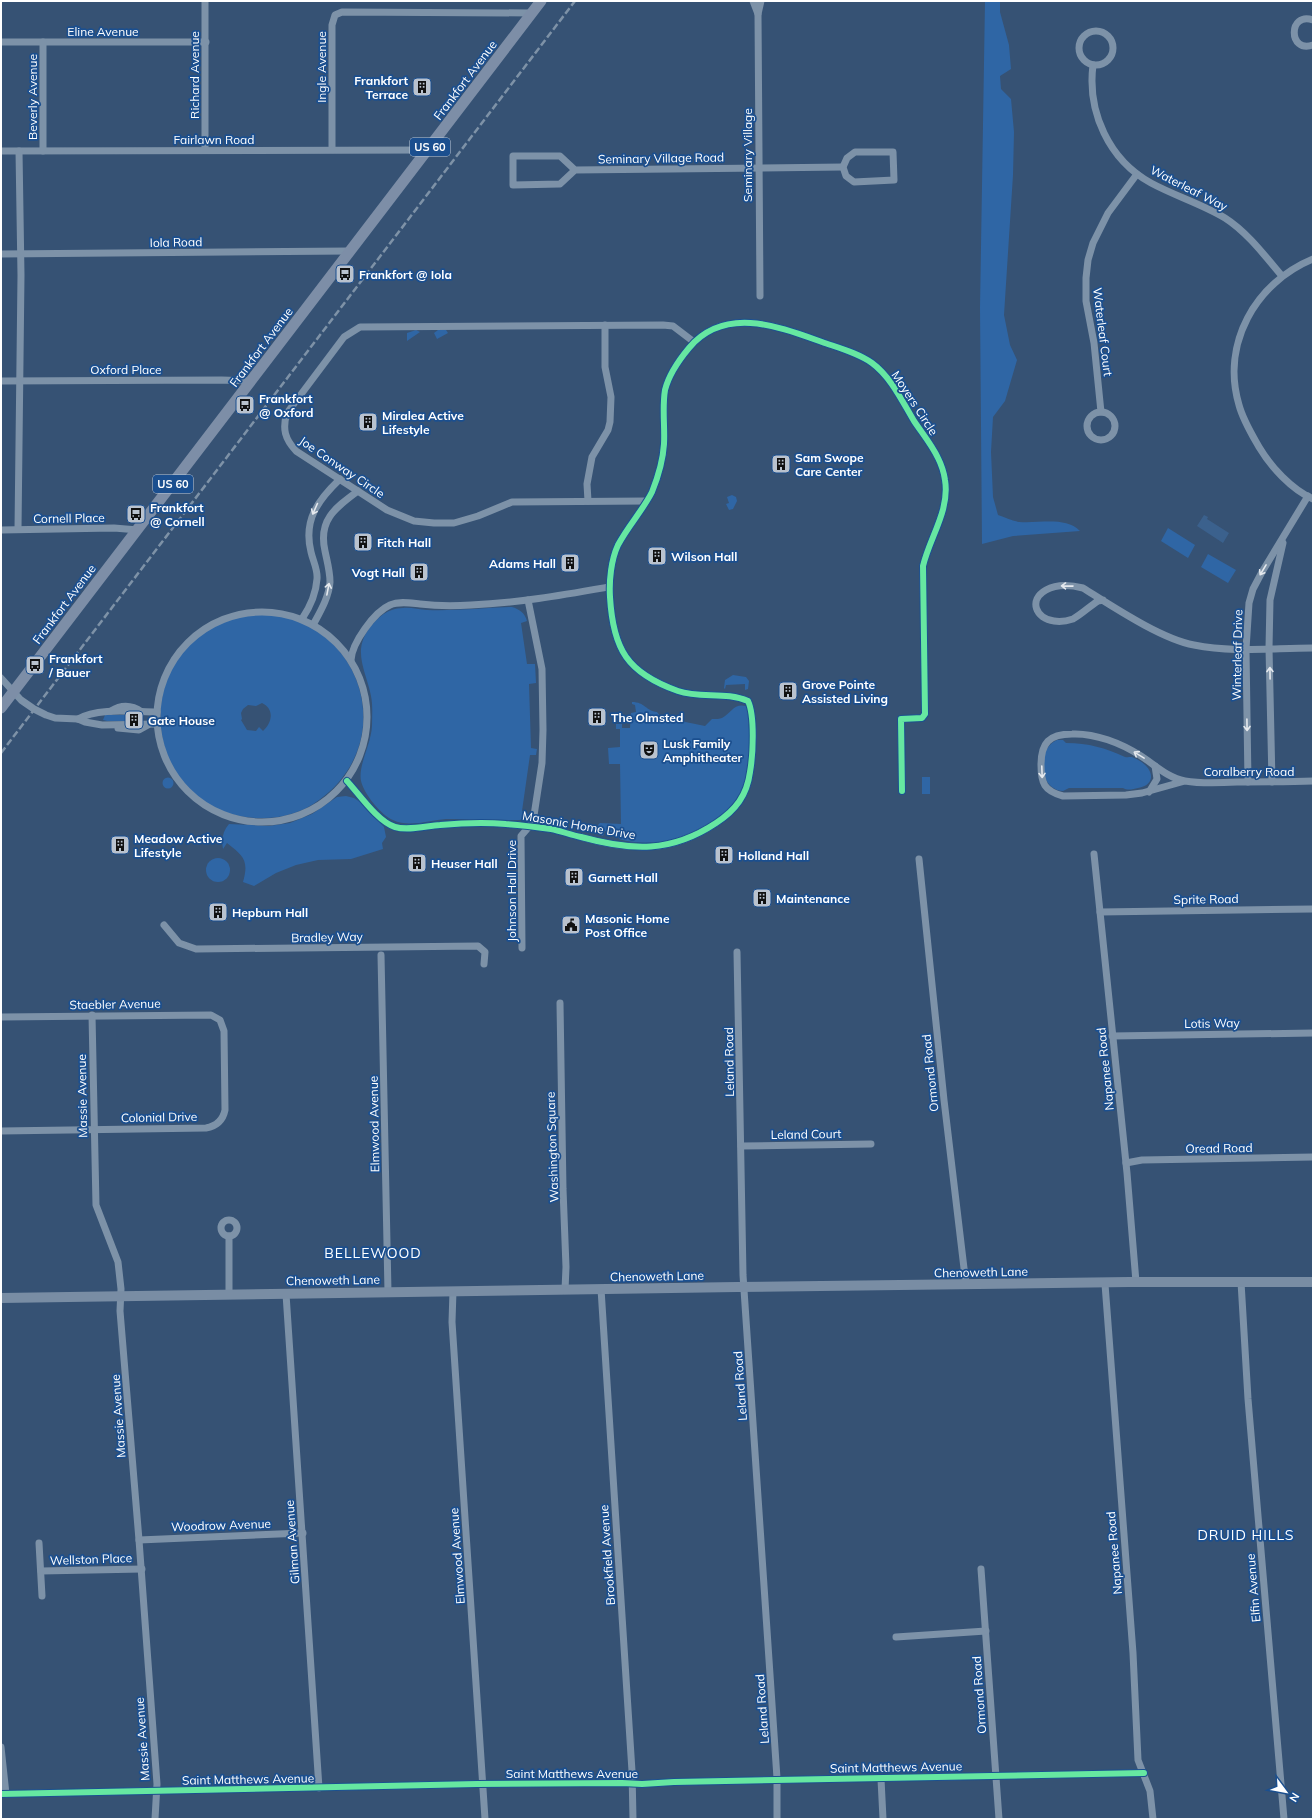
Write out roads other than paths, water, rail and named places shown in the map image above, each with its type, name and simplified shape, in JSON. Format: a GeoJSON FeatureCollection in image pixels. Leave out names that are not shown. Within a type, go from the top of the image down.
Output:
{"type":"FeatureCollection","features":[{"type":"Feature","properties":{"kind":"main road","name":"Frankfort Avenue"},"geometry":{"type":"LineString","coordinates":[[1,708],[541,1]]}},
{"type":"Feature","properties":{"kind":"main road","name":"Chenoweth Lane"},"geometry":{"type":"LineString","coordinates":[[1,1298],[745,1287],[1105,1284],[1136,1282],[1313,1282]]}},
{"type":"Feature","properties":{"kind":"street","name":"Richard Avenue"},"geometry":{"type":"LineString","coordinates":[[204,150],[206,42],[205,1]]}},
{"type":"Feature","properties":{"kind":"street","name":"Seminary Village"},"geometry":{"type":"LineString","coordinates":[[753,1],[758,14]]}},
{"type":"Feature","properties":{"kind":"street","name":"Seminary Village"},"geometry":{"type":"LineString","coordinates":[[760,296],[758,14],[762,1]]}},
{"type":"Feature","properties":{"kind":"street","name":"Ingle Avenue"},"geometry":{"type":"LineString","coordinates":[[332,149],[332,25],[335,15],[342,12],[532,13]]}},
{"type":"Feature","properties":{"kind":"street"},"geometry":{"type":"LineString","coordinates":[[1313,20],[1304,19],[1299,21],[1294,30],[1294,36],[1300,44],[1306,46],[1313,45]]}},
{"type":"Feature","properties":{"kind":"street"},"geometry":{"type":"LineString","coordinates":[[1100,31],[1106,33],[1111,38],[1114,44],[1114,51],[1111,58],[1106,63],[1093,65],[1082,58],[1079,51],[1079,44],[1087,33],[1100,31]]}},
{"type":"Feature","properties":{"kind":"street","name":"Eline Avenue"},"geometry":{"type":"LineString","coordinates":[[1,42],[206,42]]}},
{"type":"Feature","properties":{"kind":"street","name":"Beverly Avenue"},"geometry":{"type":"LineString","coordinates":[[43,42],[43,151]]}},
{"type":"Feature","properties":{"kind":"street","name":"Waterleaf Way"},"geometry":{"type":"LineString","coordinates":[[1093,65],[1091,79],[1092,96],[1101,128],[1110,144],[1120,157],[1137,174],[1159,187],[1225,218],[1258,249],[1282,276]]}},
{"type":"Feature","properties":{"kind":"street","name":"Fairlawn Road"},"geometry":{"type":"LineString","coordinates":[[1,151],[332,149],[428,150]]}},
{"type":"Feature","properties":{"kind":"street","name":"Beverly Avenue"},"geometry":{"type":"LineString","coordinates":[[18,529],[20,381],[19,151]]}},
{"type":"Feature","properties":{"kind":"street"},"geometry":{"type":"LineString","coordinates":[[854,152],[893,152],[894,180],[854,182],[846,176],[843,167],[847,158],[854,152]]}},
{"type":"Feature","properties":{"kind":"street"},"geometry":{"type":"LineString","coordinates":[[513,156],[560,156],[575,170],[560,184],[513,185],[513,156]]}},
{"type":"Feature","properties":{"kind":"street","name":"Seminary Village Road"},"geometry":{"type":"LineString","coordinates":[[575,170],[843,167]]}},
{"type":"Feature","properties":{"kind":"street","name":"Waterleaf Court"},"geometry":{"type":"LineString","coordinates":[[1101,412],[1094,343],[1086,301],[1087,272],[1093,243],[1099,228],[1108,213],[1137,174]]}},
{"type":"Feature","properties":{"kind":"street","name":"Iola Road"},"geometry":{"type":"LineString","coordinates":[[1,254],[350,251]]}},
{"type":"Feature","properties":{"kind":"street"},"geometry":{"type":"LineString","coordinates":[[1310,498],[1286,479],[1264,456],[1244,419],[1235,389],[1235,358],[1244,325],[1260,298],[1282,276],[1302,264],[1313,260]]}},
{"type":"Feature","properties":{"kind":"street","name":"Moyers Circle"},"geometry":{"type":"LineString","coordinates":[[609,587],[614,556],[618,544],[646,501],[655,483],[662,462],[664,445],[665,390],[675,367],[694,342],[700,337],[718,328],[749,323],[767,324],[781,327],[856,354],[870,362],[881,371],[939,460],[945,479],[946,497],[942,514],[927,549],[924,566],[925,714],[922,718],[901,719],[902,791]]}},
{"type":"Feature","properties":{"kind":"street"},"geometry":{"type":"LineString","coordinates":[[588,501],[587,484],[592,457],[608,430],[610,422],[611,397],[605,367],[605,325]]}},
{"type":"Feature","properties":{"kind":"street","name":"Joe Conway Circle"},"geometry":{"type":"LineString","coordinates":[[646,501],[512,502],[470,519],[454,523],[414,521],[400,516],[296,451],[289,444],[284,432],[284,422],[287,413],[344,337],[352,330],[360,327],[605,325],[673,326],[694,342]]}},
{"type":"Feature","properties":{"kind":"street","name":"Oxford Place"},"geometry":{"type":"LineString","coordinates":[[1,381],[222,380],[251,382]]}},
{"type":"Feature","properties":{"kind":"street"},"geometry":{"type":"LineString","coordinates":[[1101,412],[1111,416],[1116,425],[1112,436],[1102,441],[1092,437],[1087,427],[1091,417],[1101,412]]}},
{"type":"Feature","properties":{"kind":"street"},"geometry":{"type":"LineString","coordinates":[[302,619],[312,601],[318,578],[308,539],[312,517],[318,503],[340,479]]}},
{"type":"Feature","properties":{"kind":"street"},"geometry":{"type":"LineString","coordinates":[[313,625],[324,605],[330,582],[323,536],[325,525],[335,509],[358,491]]}},
{"type":"Feature","properties":{"kind":"street","name":"Winterleaf Drive"},"geometry":{"type":"LineString","coordinates":[[1248,782],[1246,649],[1247,621],[1253,589],[1262,572],[1310,498]]}},
{"type":"Feature","properties":{"kind":"street","name":"Cornell Place"},"geometry":{"type":"LineString","coordinates":[[1,530],[114,528],[138,530]]}},
{"type":"Feature","properties":{"kind":"street","name":"Winterleaf Drive"},"geometry":{"type":"LineString","coordinates":[[1272,782],[1270,600],[1284,537]]}},
{"type":"Feature","properties":{"kind":"street"},"geometry":{"type":"LineString","coordinates":[[1103,600],[1098,601],[1073,619],[1065,621],[1050,620],[1043,617],[1037,610],[1036,604],[1040,594],[1047,590],[1058,586],[1072,585],[1083,588],[1161,633],[1192,645],[1226,650],[1313,648]]}},
{"type":"Feature","properties":{"kind":"street"},"geometry":{"type":"LineString","coordinates":[[351,660],[361,636],[373,616],[391,604],[407,602],[427,605],[470,605],[528,600],[609,587]]}},
{"type":"Feature","properties":{"kind":"street","name":"Masonic Home Drive"},"geometry":{"type":"LineString","coordinates":[[347,781],[377,815],[395,827],[505,824],[551,829],[613,844],[641,847],[667,845],[694,837],[726,816],[738,805],[748,784],[751,766],[752,709],[748,700],[741,697],[692,695],[676,690],[641,672],[626,658],[616,640],[612,622],[609,587]]}},
{"type":"Feature","properties":{"kind":"street","name":"Johnson Hall Drive"},"geometry":{"type":"LineString","coordinates":[[522,948],[521,836],[532,822],[542,763],[542,669],[528,600]]}},
{"type":"Feature","properties":{"kind":"street"},"geometry":{"type":"LineString","coordinates":[[247,612],[276,613],[302,619],[313,625],[328,635],[340,646],[351,660],[360,678],[366,697],[368,717],[366,737],[361,756],[347,781],[324,802],[308,812],[271,822],[252,822],[224,815],[210,808],[181,785],[171,770],[161,749],[154,724],[161,686],[175,655],[186,642],[199,631],[214,622],[247,612]]}},
{"type":"Feature","properties":{"kind":"street"},"geometry":{"type":"LineString","coordinates":[[1,678],[21,700],[42,713],[55,718],[78,719],[85,722],[110,725],[154,724]]}},
{"type":"Feature","properties":{"kind":"street"},"geometry":{"type":"LineString","coordinates":[[78,719],[86,714],[110,712],[157,712]]}},
{"type":"Feature","properties":{"kind":"street","name":"Coralberry Road"},"geometry":{"type":"LineString","coordinates":[[1185,781],[1149,792],[1126,795],[1063,796],[1055,794],[1044,784],[1041,778],[1041,753],[1044,746],[1050,739],[1060,735],[1074,734],[1103,739],[1116,744],[1141,756],[1166,773],[1185,781],[1210,783],[1313,781]]}},
{"type":"Feature","properties":{"kind":"street"},"geometry":{"type":"LineString","coordinates":[[1149,792],[1157,779],[1155,766]]}},
{"type":"Feature","properties":{"kind":"street","name":"Napanee Road"},"geometry":{"type":"LineString","coordinates":[[1094,854],[1126,1163],[1136,1282]]}},
{"type":"Feature","properties":{"kind":"street","name":"Ormond Road"},"geometry":{"type":"LineString","coordinates":[[919,859],[944,1100],[966,1285]]}},
{"type":"Feature","properties":{"kind":"street","name":"Sprite Road"},"geometry":{"type":"LineString","coordinates":[[1100,912],[1313,909]]}},
{"type":"Feature","properties":{"kind":"street","name":"Bradley Way"},"geometry":{"type":"LineString","coordinates":[[164,926],[179,943],[196,949],[478,946],[485,952],[484,964]]}},
{"type":"Feature","properties":{"kind":"street","name":"Leland Road"},"geometry":{"type":"LineString","coordinates":[[737,952],[745,1287],[777,1781],[777,1819]]}},
{"type":"Feature","properties":{"kind":"street","name":"Elmwood Avenue"},"geometry":{"type":"LineString","coordinates":[[381,955],[388,1292]]}},
{"type":"Feature","properties":{"kind":"street","name":"Washington Square"},"geometry":{"type":"LineString","coordinates":[[560,1003],[563,1189],[566,1267],[565,1290]]}},
{"type":"Feature","properties":{"kind":"street","name":"Staebler Avenue"},"geometry":{"type":"LineString","coordinates":[[1,1017],[206,1014],[216,1017],[223,1028]]}},
{"type":"Feature","properties":{"kind":"street","name":"Massie Avenue"},"geometry":{"type":"LineString","coordinates":[[92,1016],[96,1205],[118,1262],[135,1502],[142,1569],[156,1791],[155,1819]]}},
{"type":"Feature","properties":{"kind":"street","name":"Colonial Drive"},"geometry":{"type":"LineString","coordinates":[[1,1131],[206,1128],[217,1124],[222,1119],[225,1110],[223,1028]]}},
{"type":"Feature","properties":{"kind":"street","name":"Lotis Way"},"geometry":{"type":"LineString","coordinates":[[1112,1036],[1313,1033]]}},
{"type":"Feature","properties":{"kind":"street","name":"Leland Court"},"geometry":{"type":"LineString","coordinates":[[741,1146],[871,1144]]}},
{"type":"Feature","properties":{"kind":"street","name":"Oread Road"},"geometry":{"type":"LineString","coordinates":[[1126,1163],[1142,1160],[1313,1157]]}},
{"type":"Feature","properties":{"kind":"street"},"geometry":{"type":"LineString","coordinates":[[229,1236],[229,1295]]}},
{"type":"Feature","properties":{"kind":"street","name":"Elfin Avenue"},"geometry":{"type":"LineString","coordinates":[[1241,1282],[1248,1398],[1284,1819]]}},
{"type":"Feature","properties":{"kind":"street","name":"Napanee Road"},"geometry":{"type":"LineString","coordinates":[[1105,1284],[1133,1653],[1138,1760],[1150,1791],[1153,1819]]}},
{"type":"Feature","properties":{"kind":"street","name":"Brookfield Avenue"},"geometry":{"type":"LineString","coordinates":[[601,1289],[633,1784],[633,1819]]}},
{"type":"Feature","properties":{"kind":"street","name":"Elmwood Avenue"},"geometry":{"type":"LineString","coordinates":[[452,1291],[452,1322],[485,1819]]}},
{"type":"Feature","properties":{"kind":"street","name":"Gilman Avenue"},"geometry":{"type":"LineString","coordinates":[[286,1294],[319,1788]]}},
{"type":"Feature","properties":{"kind":"street","name":"Woodrow Avenue"},"geometry":{"type":"LineString","coordinates":[[139,1540],[303,1533]]}},
{"type":"Feature","properties":{"kind":"street"},"geometry":{"type":"LineString","coordinates":[[39,1543],[42,1596]]}},
{"type":"Feature","properties":{"kind":"street","name":"Wellston Place"},"geometry":{"type":"LineString","coordinates":[[41,1572],[142,1569]]}},
{"type":"Feature","properties":{"kind":"street","name":"Ormond Road"},"geometry":{"type":"LineString","coordinates":[[980,1569],[986,1630],[999,1819]]}},
{"type":"Feature","properties":{"kind":"street"},"geometry":{"type":"LineString","coordinates":[[896,1637],[986,1630]]}},
{"type":"Feature","properties":{"kind":"street"},"geometry":{"type":"LineString","coordinates":[[1,1747],[3,1794]]}},
{"type":"Feature","properties":{"kind":"street","name":"Saint Matthews Avenue"},"geometry":{"type":"LineString","coordinates":[[3,1794],[483,1784],[633,1784],[1144,1774]]}},
{"type":"Feature","properties":{"kind":"street"},"geometry":{"type":"LineString","coordinates":[[881,1779],[882,1819]]}},
{"type":"Feature","properties":{"kind":"railway"},"geometry":{"type":"LineString","coordinates":[[1,753],[575,1]]}},
{"type":"Feature","properties":{"kind":"place","name":"Frankfort Terrace"},"geometry":{"type":"Point","coordinates":[422,87]}},
{"type":"Feature","properties":{"kind":"place","name":"Frankfort @ Iola"},"geometry":{"type":"Point","coordinates":[345,274]}},
{"type":"Feature","properties":{"kind":"place","name":"Frankfort @ Oxford"},"geometry":{"type":"Point","coordinates":[245,405]}},
{"type":"Feature","properties":{"kind":"place","name":"Miralea Active Lifestyle"},"geometry":{"type":"Point","coordinates":[368,422]}},
{"type":"Feature","properties":{"kind":"place","name":"Sam Swope Care Center"},"geometry":{"type":"Point","coordinates":[781,464]}},
{"type":"Feature","properties":{"kind":"place","name":"Frankfort @ Cornell"},"geometry":{"type":"Point","coordinates":[136,514]}},
{"type":"Feature","properties":{"kind":"place","name":"Fitch Hall"},"geometry":{"type":"Point","coordinates":[363,542]}},
{"type":"Feature","properties":{"kind":"place","name":"Wilson Hall"},"geometry":{"type":"Point","coordinates":[657,556]}},
{"type":"Feature","properties":{"kind":"place","name":"Adams Hall"},"geometry":{"type":"Point","coordinates":[570,563]}},
{"type":"Feature","properties":{"kind":"place","name":"Vogt Hall"},"geometry":{"type":"Point","coordinates":[419,572]}},
{"type":"Feature","properties":{"kind":"place","name":"Frankfort / Bauer"},"geometry":{"type":"Point","coordinates":[35,665]}},
{"type":"Feature","properties":{"kind":"place","name":"Grove Pointe Assisted Living"},"geometry":{"type":"Point","coordinates":[788,691]}},
{"type":"Feature","properties":{"kind":"place","name":"The Olmsted"},"geometry":{"type":"Point","coordinates":[597,717]}},
{"type":"Feature","properties":{"kind":"place","name":"Gate House"},"geometry":{"type":"Point","coordinates":[134,720]}},
{"type":"Feature","properties":{"kind":"place","name":"Lusk Family Amphitheater"},"geometry":{"type":"Point","coordinates":[649,750]}},
{"type":"Feature","properties":{"kind":"place","name":"Meadow Active Lifestyle"},"geometry":{"type":"Point","coordinates":[120,845]}},
{"type":"Feature","properties":{"kind":"place","name":"Holland Hall"},"geometry":{"type":"Point","coordinates":[724,855]}},
{"type":"Feature","properties":{"kind":"place","name":"Heuser Hall"},"geometry":{"type":"Point","coordinates":[417,863]}},
{"type":"Feature","properties":{"kind":"place","name":"Garnett Hall"},"geometry":{"type":"Point","coordinates":[574,877]}},
{"type":"Feature","properties":{"kind":"place","name":"Maintenance"},"geometry":{"type":"Point","coordinates":[762,898]}},
{"type":"Feature","properties":{"kind":"place","name":"Hepburn Hall"},"geometry":{"type":"Point","coordinates":[218,912]}},
{"type":"Feature","properties":{"kind":"place","name":"Masonic Home Post Office"},"geometry":{"type":"Point","coordinates":[571,925]}},
{"type":"Feature","properties":{"kind":"district","name":"BELLEWOOD"},"geometry":{"type":"Point","coordinates":[373,1253]}},
{"type":"Feature","properties":{"kind":"district","name":"DRUID HILLS"},"geometry":{"type":"Point","coordinates":[1246,1535]}}]}
